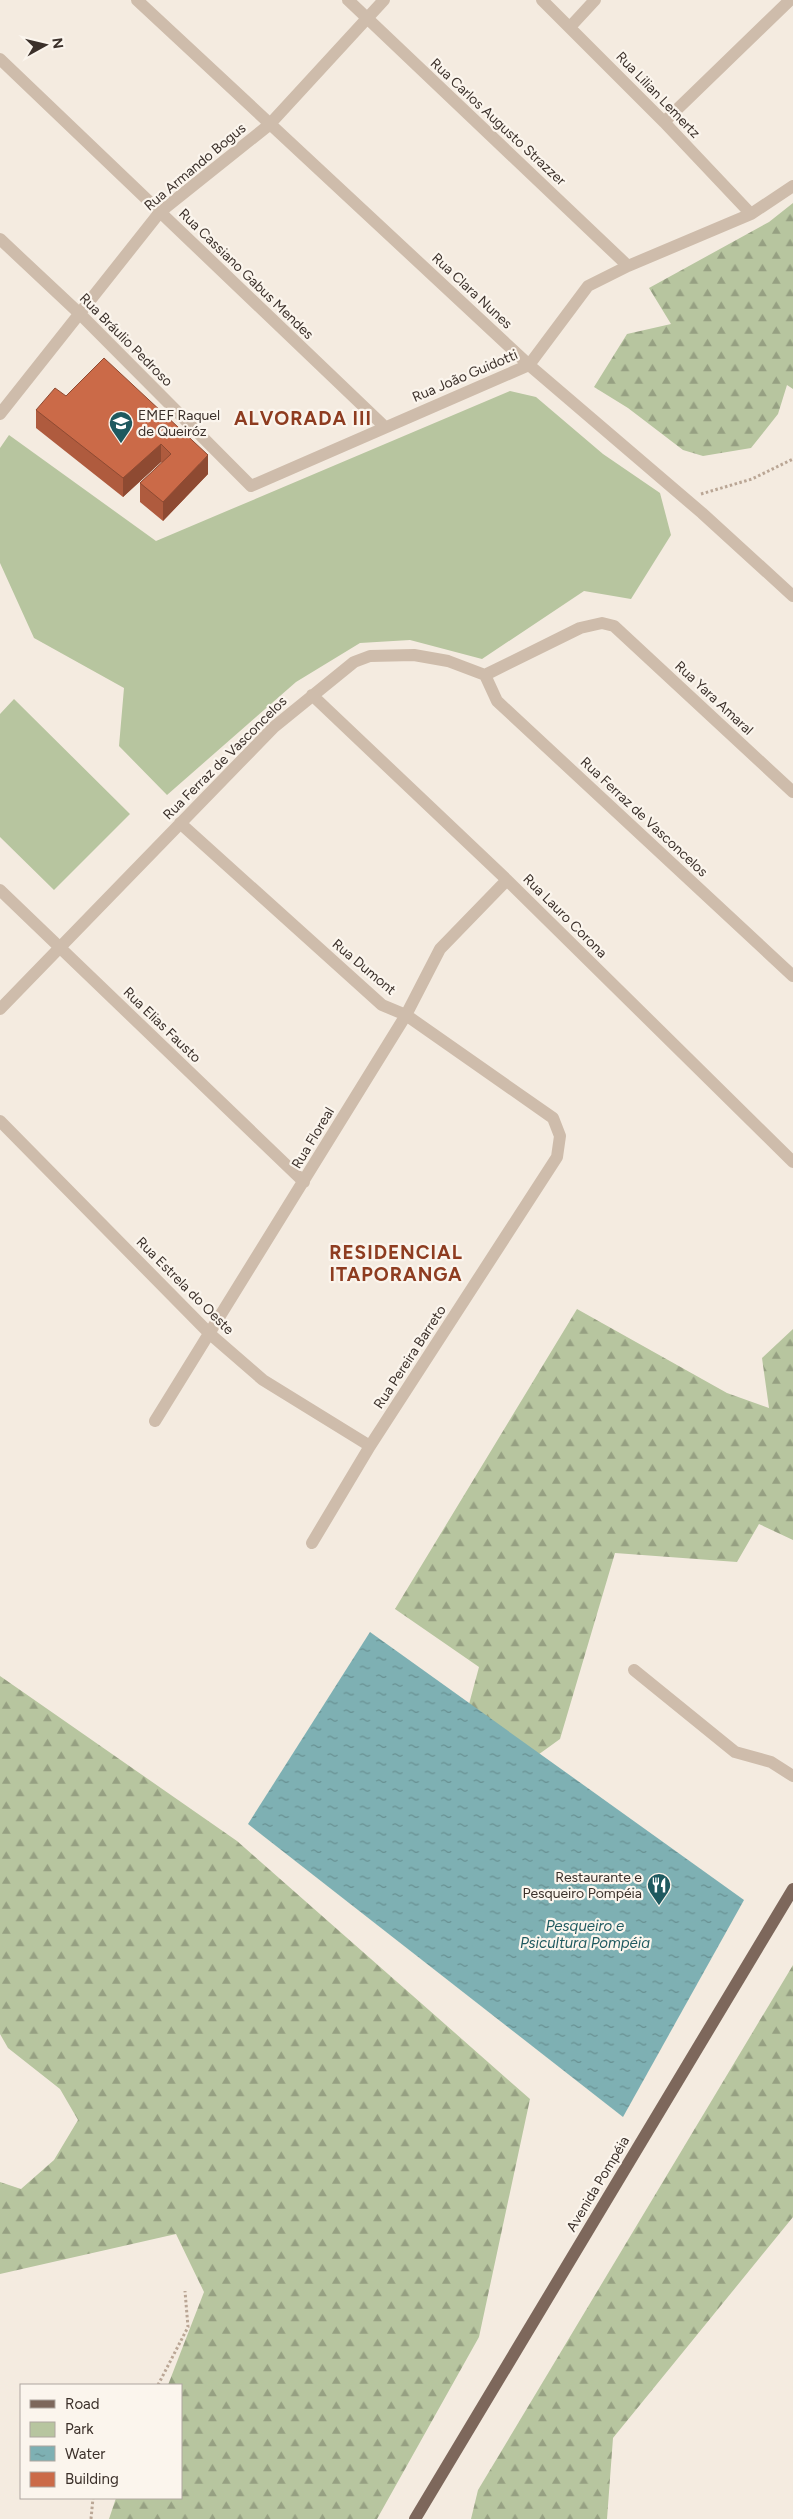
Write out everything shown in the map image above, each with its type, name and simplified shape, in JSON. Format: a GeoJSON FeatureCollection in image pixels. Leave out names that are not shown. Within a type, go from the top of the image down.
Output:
{"type":"FeatureCollection","features":[{"type":"Feature","properties":{"kind":"main road","name":"Avenida Pompéia"},"geometry":{"type":"LineString","coordinates":[[415,2519],[793,1889]]}},
{"type":"Feature","properties":{"kind":"main road","name":"Avenida Pompéia"},"geometry":{"type":"LineString","coordinates":[[424,2519],[430,2495]]}},
{"type":"Feature","properties":{"kind":"street","name":"Rua Clara Nunes"},"geometry":{"type":"LineString","coordinates":[[137,0],[529,365],[683,497],[793,596]]}},
{"type":"Feature","properties":{"kind":"street","name":"Rua Carlos Augusto Strazzer"},"geometry":{"type":"LineString","coordinates":[[348,0],[628,266]]}},
{"type":"Feature","properties":{"kind":"street","name":"Rua Armando Bogus"},"geometry":{"type":"LineString","coordinates":[[0,414],[160,212],[269,124],[384,0]]}},
{"type":"Feature","properties":{"kind":"street","name":"Rua Lilian Lemertz"},"geometry":{"type":"LineString","coordinates":[[542,0],[664,122],[751,214]]}},
{"type":"Feature","properties":{"kind":"street"},"geometry":{"type":"LineString","coordinates":[[570,27],[595,0]]}},
{"type":"Feature","properties":{"kind":"street"},"geometry":{"type":"LineString","coordinates":[[664,122],[790,0]]}},
{"type":"Feature","properties":{"kind":"street","name":"Rua Cassiano Gabus Mendes"},"geometry":{"type":"LineString","coordinates":[[0,60],[385,427]]}},
{"type":"Feature","properties":{"kind":"street","name":"Rua João Guidotti"},"geometry":{"type":"LineString","coordinates":[[251,486],[529,365],[588,286],[628,266],[751,214],[793,186]]}},
{"type":"Feature","properties":{"kind":"street","name":"Rua Bráulio Pedroso"},"geometry":{"type":"LineString","coordinates":[[0,239],[80,314],[251,486]]}},
{"type":"Feature","properties":{"kind":"street","name":"Rua Yara Amaral"},"geometry":{"type":"LineString","coordinates":[[484,675],[580,628],[602,623],[614,626],[793,792]]}},
{"type":"Feature","properties":{"kind":"street","name":"Rua Ferraz de Vasconcelos"},"geometry":{"type":"LineString","coordinates":[[0,1009],[61,949],[274,727],[354,662],[378,655],[414,655],[448,661],[484,675],[497,701],[793,976]]}},
{"type":"Feature","properties":{"kind":"street","name":"Rua Lauro Corona"},"geometry":{"type":"LineString","coordinates":[[312,695],[507,880],[793,1162]]}},
{"type":"Feature","properties":{"kind":"street","name":"Rua Dumont"},"geometry":{"type":"LineString","coordinates":[[180,823],[382,1005],[406,1015],[553,1118],[560,1136]]}},
{"type":"Feature","properties":{"kind":"street","name":"Rua Floreal"},"geometry":{"type":"LineString","coordinates":[[155,1420],[406,1015],[440,949],[507,880]]}},
{"type":"Feature","properties":{"kind":"street","name":"Rua Elias Fausto"},"geometry":{"type":"LineString","coordinates":[[0,890],[304,1182]]}},
{"type":"Feature","properties":{"kind":"street","name":"Rua Estrela do Oeste"},"geometry":{"type":"LineString","coordinates":[[0,1121],[210,1334],[263,1380],[370,1446]]}},
{"type":"Feature","properties":{"kind":"street","name":"Rua Pereira Barreto"},"geometry":{"type":"LineString","coordinates":[[312,1543],[370,1446],[557,1157],[560,1136]]}},
{"type":"Feature","properties":{"kind":"street"},"geometry":{"type":"LineString","coordinates":[[634,1670],[735,1752],[771,1762],[793,1776]]}},
{"type":"Feature","properties":{"kind":"path"},"geometry":{"type":"LineString","coordinates":[[683,497],[716,491],[752,480],[793,459]]}},
{"type":"Feature","properties":{"kind":"path"},"geometry":{"type":"LineString","coordinates":[[159,2384],[188,2327],[185,2291]]}},
{"type":"Feature","properties":{"kind":"path"},"geometry":{"type":"LineString","coordinates":[[91,2519],[93,2499]]}},
{"type":"Feature","properties":{"kind":"green space"},"geometry":{"type":"Polygon","coordinates":[[[793,203],[793,389],[787,385],[778,414],[751,448],[703,456],[683,450],[628,408],[594,387],[627,334],[671,324],[649,288],[769,222],[793,203]]]}},
{"type":"Feature","properties":{"kind":"green space"},"geometry":{"type":"Polygon","coordinates":[[[510,391],[536,397],[603,454],[660,493],[671,535],[631,599],[584,591],[482,659],[410,640],[360,643],[296,682],[167,795],[119,746],[124,688],[34,638],[0,563],[0,448],[9,435],[156,541],[510,391]]]}},
{"type":"Feature","properties":{"kind":"green space"},"geometry":{"type":"Polygon","coordinates":[[[14,699],[130,814],[54,890],[0,837],[0,714],[14,699]]]}},
{"type":"Feature","properties":{"kind":"green space"},"geometry":{"type":"Polygon","coordinates":[[[577,1309],[727,1393],[769,1408],[762,1358],[793,1329],[793,1540],[759,1524],[737,1562],[615,1553],[560,1739],[495,1786],[450,1775],[479,1667],[395,1609],[577,1309]]]}},
{"type":"Feature","properties":{"kind":"green space"},"geometry":{"type":"Polygon","coordinates":[[[0,1676],[237,1841],[530,2099],[479,2337],[377,2519],[109,2519],[116,2499],[182,2499],[182,2384],[168,2384],[204,2292],[176,2234],[0,2274],[0,2182],[21,2189],[54,2160],[78,2120],[60,2089],[8,2048],[0,2034],[0,1676]]]}},
{"type":"Feature","properties":{"kind":"green space"},"geometry":{"type":"Polygon","coordinates":[[[793,1965],[793,2217],[613,2438],[607,2519],[471,2519],[478,2490],[793,1965]]]}},
{"type":"Feature","properties":{"kind":"water","name":"Pesqueiro e Psicultura Pompéia"},"geometry":{"type":"Polygon","coordinates":[[[370,1632],[744,1900],[623,2117],[248,1824],[370,1632]]]}},
{"type":"Feature","properties":{"kind":"building"},"geometry":{"type":"Polygon","coordinates":[[[104,358],[208,455],[163,502],[140,483],[171,454],[161,444],[123,478],[36,410],[55,388],[66,396],[104,358]]]}},
{"type":"Feature","properties":{"kind":"place","name":"EMEF Raquel de Queiróz"},"geometry":{"type":"Point","coordinates":[121,444]}},
{"type":"Feature","properties":{"kind":"place","name":"Restaurante e Pesqueiro Pompéia"},"geometry":{"type":"Point","coordinates":[659,1906]}},
{"type":"Feature","properties":{"kind":"district","name":"ALVORADA III"},"geometry":{"type":"Point","coordinates":[303,418]}},
{"type":"Feature","properties":{"kind":"district","name":"RESIDENCIAL ITAPORANGA"},"geometry":{"type":"Point","coordinates":[396,1263]}}]}
